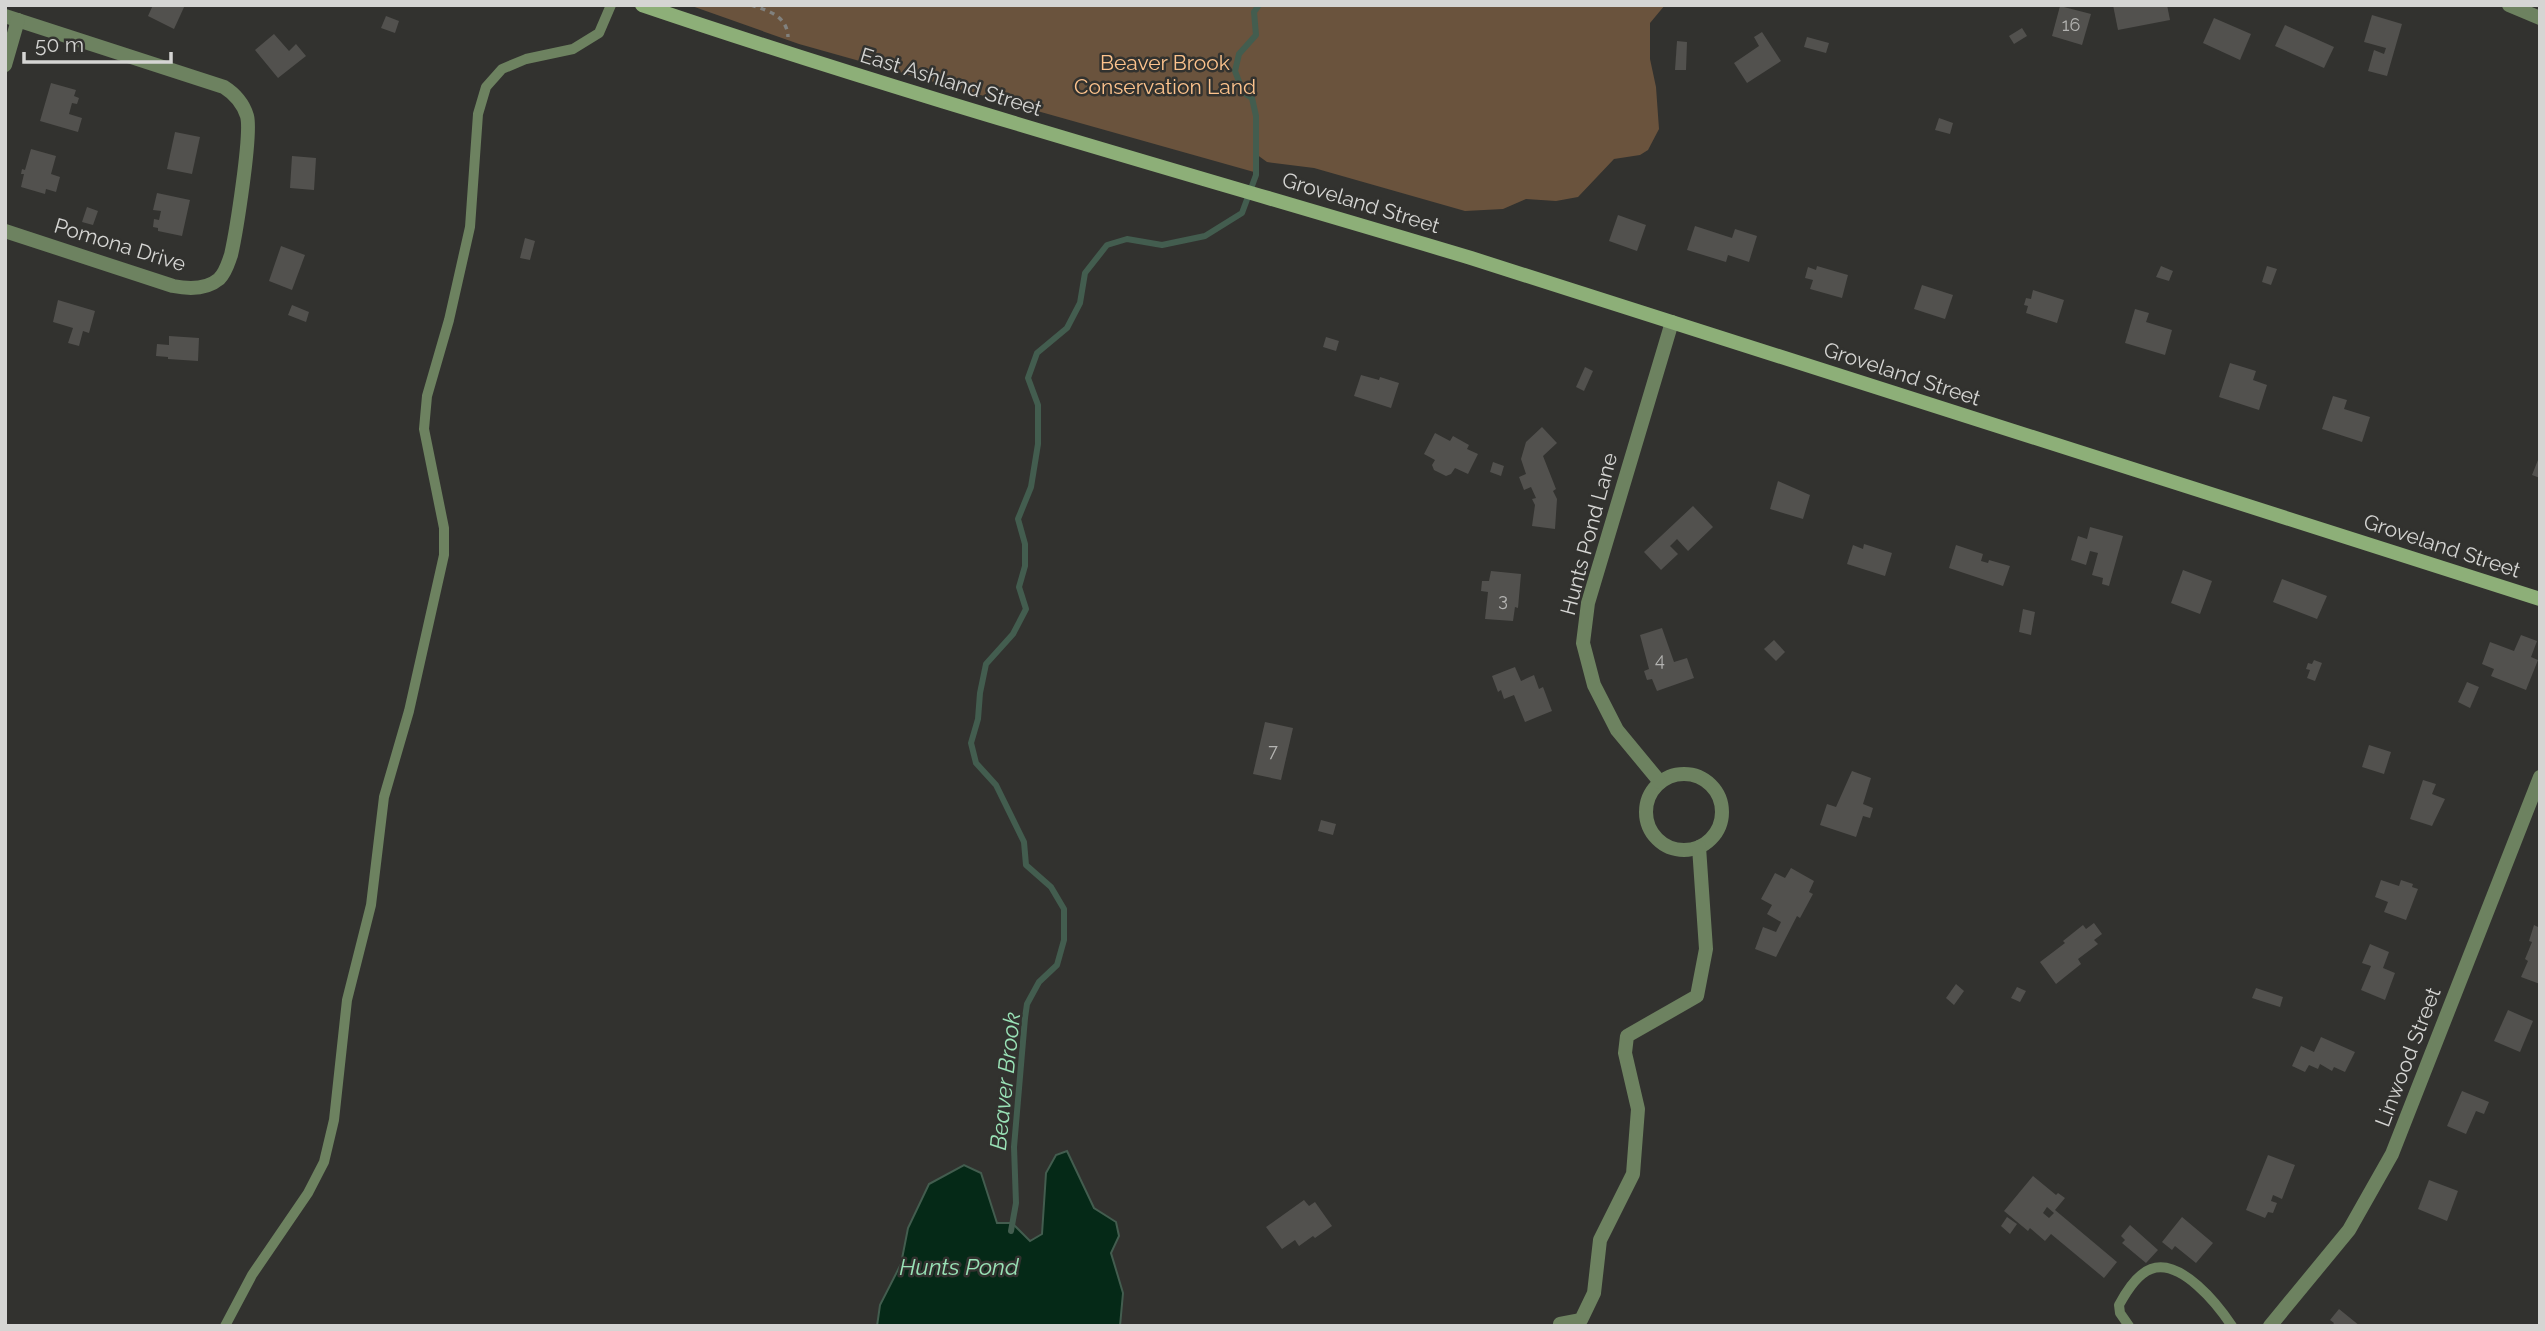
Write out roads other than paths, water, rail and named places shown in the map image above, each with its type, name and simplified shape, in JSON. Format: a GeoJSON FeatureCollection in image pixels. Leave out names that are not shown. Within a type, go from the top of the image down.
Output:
{"type":"FeatureCollection","features":[{"type":"Feature","properties":{"kind":"main road","name":"East Ashland Street"},"geometry":{"type":"LineString","coordinates":[[642,5],[789,55],[1244,190]]}},
{"type":"Feature","properties":{"kind":"main road","name":"Groveland Street"},"geometry":{"type":"LineString","coordinates":[[1244,190],[1672,322],[2540,599]]}},
{"type":"Feature","properties":{"kind":"street"},"geometry":{"type":"LineString","coordinates":[[2509,5],[2540,18]]}},
{"type":"Feature","properties":{"kind":"street","name":"Pomona Drive"},"geometry":{"type":"LineString","coordinates":[[5,65],[11,18],[224,87],[242,104],[247,116],[248,138],[232,251],[225,272],[218,280],[208,285],[186,288],[173,286],[5,231]]}},
{"type":"Feature","properties":{"kind":"street","name":"Hunts Pond Lane"},"geometry":{"type":"LineString","coordinates":[[1660,782],[1617,730],[1594,685],[1583,643],[1588,603],[1672,322]]}},
{"type":"Feature","properties":{"kind":"street"},"geometry":{"type":"LineString","coordinates":[[1692,774],[1703,778],[1713,786],[1719,796],[1722,820],[1709,841],[1699,847],[1687,849],[1664,844],[1649,826],[1647,802],[1652,791],[1669,776],[1692,774]]}},
{"type":"Feature","properties":{"kind":"street","name":"Linwood Street"},"geometry":{"type":"LineString","coordinates":[[2270,1326],[2349,1230],[2392,1154],[2540,778]]}},
{"type":"Feature","properties":{"kind":"street"},"geometry":{"type":"LineString","coordinates":[[1560,1324],[1581,1320],[1594,1293],[1600,1240],[1633,1174],[1638,1109],[1625,1053],[1627,1036],[1697,996],[1706,949],[1699,847]]}},
{"type":"Feature","properties":{"kind":"lane"},"geometry":{"type":"LineString","coordinates":[[225,1326],[252,1275],[308,1193],[324,1162],[334,1120],[347,1000],[370,905],[384,797],[409,711],[444,555],[444,528],[424,429],[426,407],[470,227],[478,114],[486,87],[502,69],[526,59],[573,49],[599,33],[611,5]]}},
{"type":"Feature","properties":{"kind":"lane"},"geometry":{"type":"LineString","coordinates":[[2129,1326],[2120,1313],[2119,1305],[2136,1280],[2149,1269],[2160,1266],[2171,1269],[2201,1288],[2232,1326]]}},
{"type":"Feature","properties":{"kind":"water","name":"Hunts Pond"},"geometry":{"type":"Polygon","coordinates":[[[1067,1151],[1094,1208],[1116,1222],[1119,1236],[1111,1253],[1123,1293],[1120,1326],[877,1326],[880,1305],[901,1264],[908,1228],[929,1184],[964,1165],[981,1173],[997,1223],[1012,1223],[1030,1241],[1042,1234],[1046,1173],[1056,1155],[1067,1151]]]}},
{"type":"Feature","properties":{"kind":"waterway","name":"Beaver Brook"},"geometry":{"type":"LineString","coordinates":[[1011,1231],[1016,1203],[1014,1147],[1027,1004],[1039,982],[1057,965],[1064,940],[1064,909],[1051,887],[1026,865],[1024,842],[996,785],[976,763],[971,743],[978,719],[986,664],[1013,634],[1026,609],[1019,587],[1025,566],[1025,544],[1018,519],[1031,487],[1038,444],[1038,405],[1028,378],[1037,353],[1067,328],[1080,303],[1085,273],[1107,245],[1127,239],[1162,245],[1205,236],[1242,213],[1256,175],[1256,116],[1252,98],[1243,92],[1235,71],[1239,54],[1256,35],[1254,12],[1259,5]]}},
{"type":"Feature","properties":{"kind":"park label","name":"Beaver Brook Conservation Land"},"geometry":{"type":"Point","coordinates":[1165,75]}}]}
